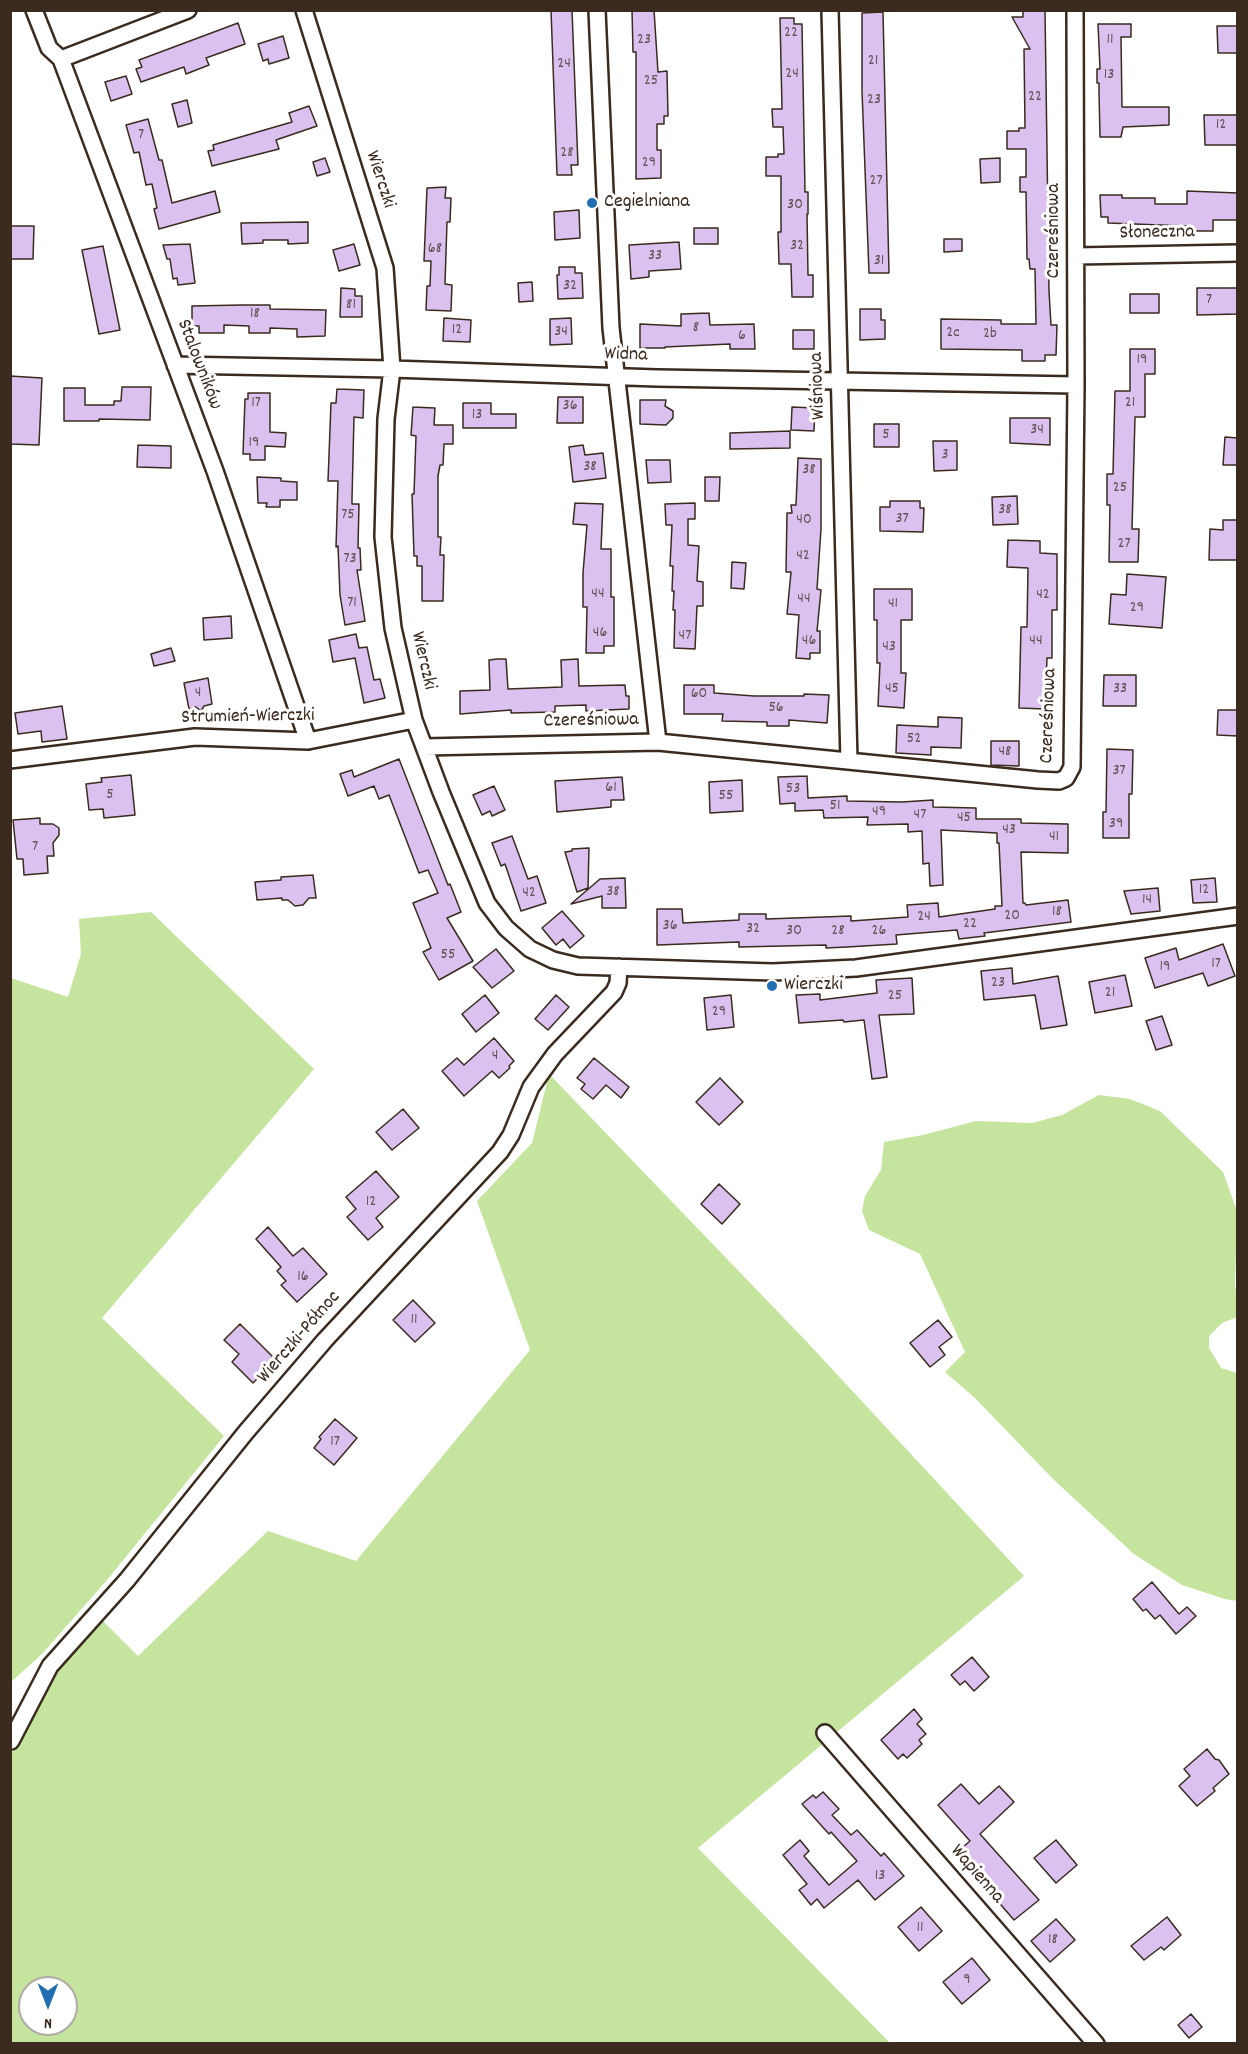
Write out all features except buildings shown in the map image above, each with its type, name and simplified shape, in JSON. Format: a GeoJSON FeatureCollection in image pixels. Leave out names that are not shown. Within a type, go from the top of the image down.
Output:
{"type":"FeatureCollection","features":[{"type":"Feature","properties":{"kind":"street","name":"Stalowników"},"geometry":{"type":"LineString","coordinates":[[34,10],[49,48],[61,59],[219,482],[308,741]]}},
{"type":"Feature","properties":{"kind":"street"},"geometry":{"type":"LineString","coordinates":[[61,59],[188,10]]}},
{"type":"Feature","properties":{"kind":"street","name":"Wierczki"},"geometry":{"type":"LineString","coordinates":[[304,10],[385,268],[392,369],[386,419],[384,537],[393,628],[414,720],[424,747],[487,903],[506,928],[530,949],[553,960],[578,966],[773,972],[856,968],[1238,916]]}},
{"type":"Feature","properties":{"kind":"street"},"geometry":{"type":"LineString","coordinates":[[597,10],[615,376],[658,742]]}},
{"type":"Feature","properties":{"kind":"street","name":"Wiśniowa"},"geometry":{"type":"LineString","coordinates":[[830,10],[849,761]]}},
{"type":"Feature","properties":{"kind":"street","name":"Czereśniowa"},"geometry":{"type":"LineString","coordinates":[[424,747],[658,742],[1038,780],[1059,781],[1066,778],[1072,767],[1076,385],[1075,10]]}},
{"type":"Feature","properties":{"kind":"street","name":"Słoneczna"},"geometry":{"type":"LineString","coordinates":[[1076,256],[1238,254]]}},
{"type":"Feature","properties":{"kind":"street","name":"Widna"},"geometry":{"type":"LineString","coordinates":[[175,365],[840,382],[1076,385]]}},
{"type":"Feature","properties":{"kind":"street","name":"Strumień-Wierczki"},"geometry":{"type":"LineString","coordinates":[[10,760],[195,737],[308,741],[414,720]]}},
{"type":"Feature","properties":{"kind":"street","name":"Wierczki-Północ"},"geometry":{"type":"LineString","coordinates":[[11,1741],[50,1666],[128,1580],[246,1432],[325,1340],[500,1152],[511,1135],[531,1087],[555,1054],[614,992],[618,983],[619,968]]}},
{"type":"Feature","properties":{"kind":"street","name":"Wapienna"},"geometry":{"type":"LineString","coordinates":[[825,1733],[1096,2043]]}},
{"type":"Feature","properties":{"kind":"green space"},"geometry":{"type":"Polygon","coordinates":[[[151,912],[314,1069],[102,1318],[224,1436],[107,1580],[42,1654],[11,1682],[11,978],[68,997],[81,954],[79,919],[151,912]]]}},
{"type":"Feature","properties":{"kind":"green space"},"geometry":{"type":"Polygon","coordinates":[[[549,1074],[806,1341],[1024,1576],[698,1848],[890,2043],[11,2044],[11,1753],[18,1746],[57,1672],[102,1620],[138,1656],[268,1531],[356,1561],[530,1350],[477,1201],[532,1143],[549,1074]]]}},
{"type":"Feature","properties":{"kind":"green space"},"geometry":{"type":"Polygon","coordinates":[[[1099,1095],[1130,1099],[1160,1111],[1223,1172],[1237,1211],[1235,1286],[1237,1317],[1222,1323],[1209,1336],[1209,1348],[1221,1368],[1237,1373],[1237,1601],[1182,1585],[1134,1554],[1053,1479],[975,1398],[945,1372],[965,1352],[920,1254],[869,1230],[862,1211],[865,1196],[881,1170],[884,1142],[923,1135],[976,1121],[1032,1123],[1062,1115],[1099,1095]]]}},
{"type":"Feature","properties":{"kind":"place","name":"Cegielniana"},"geometry":{"type":"Point","coordinates":[592,203]}},
{"type":"Feature","properties":{"kind":"place","name":"Wierczki"},"geometry":{"type":"Point","coordinates":[772,986]}}]}
